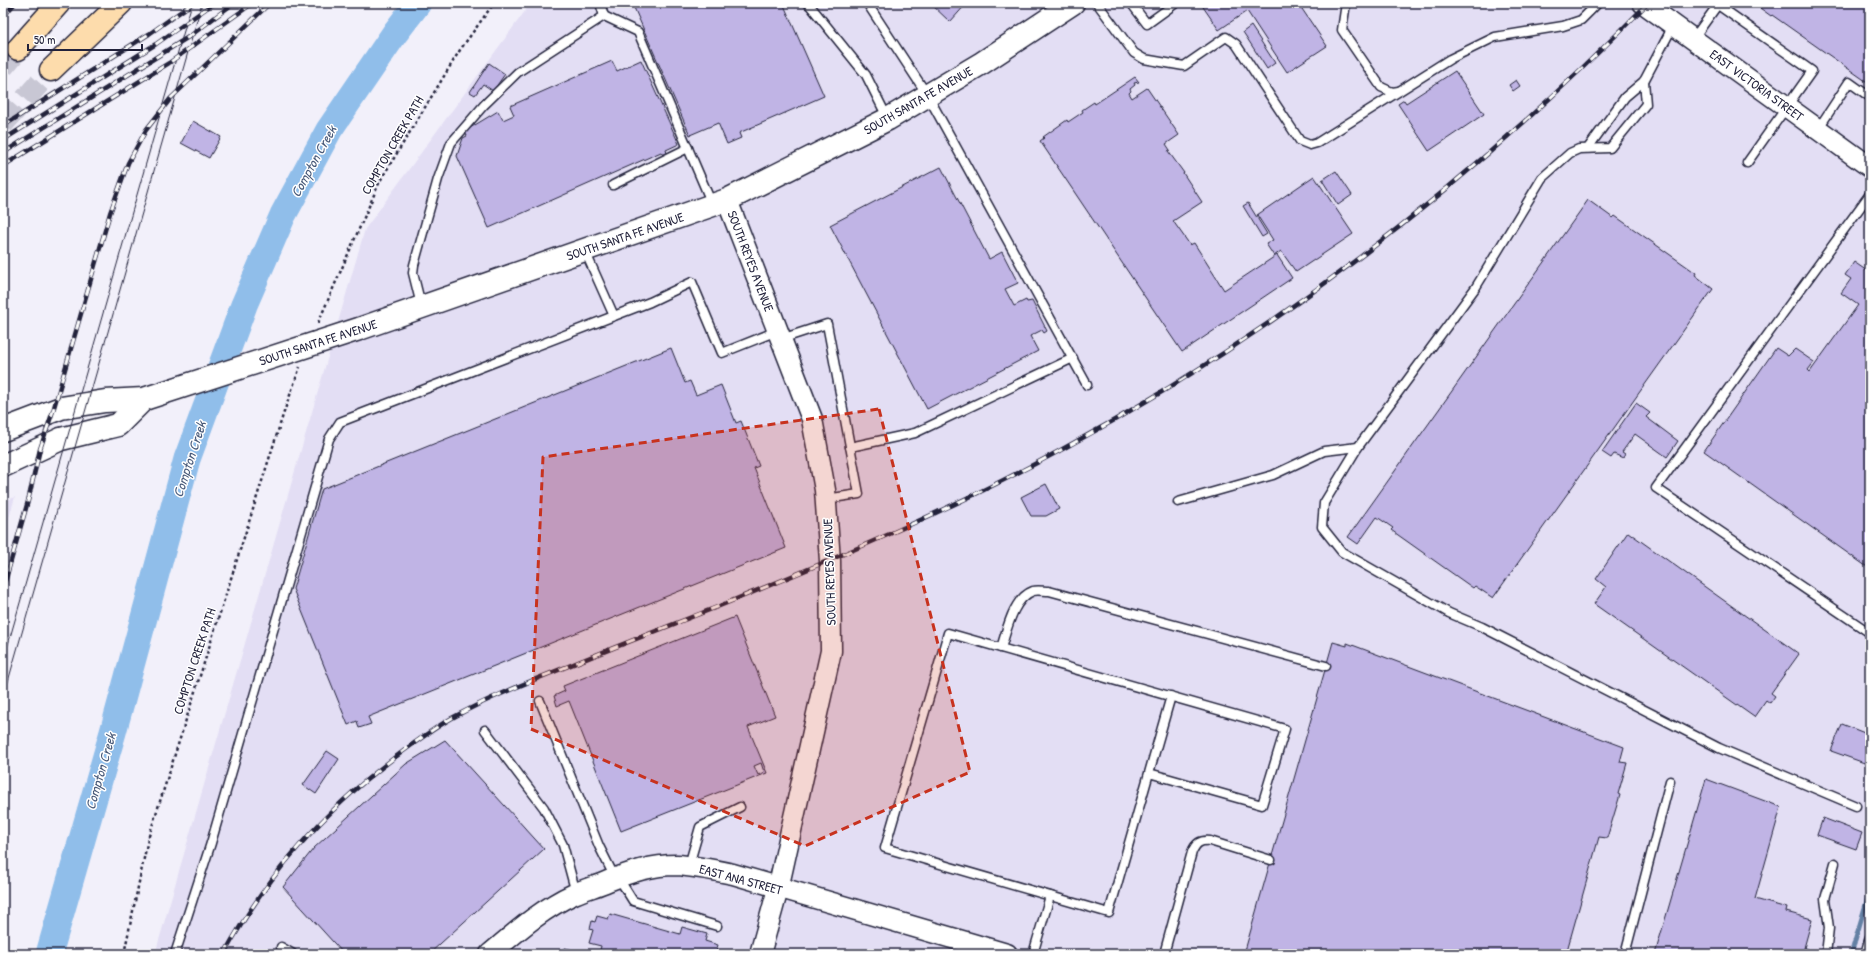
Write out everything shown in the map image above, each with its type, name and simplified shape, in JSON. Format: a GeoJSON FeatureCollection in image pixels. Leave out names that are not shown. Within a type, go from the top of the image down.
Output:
{"type":"FeatureCollection","features":[{"type":"Feature","properties":{"kind":"main road"},"geometry":{"type":"LineString","coordinates":[[18,50],[59,3]]}},
{"type":"Feature","properties":{"kind":"main road"},"geometry":{"type":"LineString","coordinates":[[51,70],[121,3]]}},
{"type":"Feature","properties":{"kind":"main road","name":"SOUTH SANTA FE AVENUE"},"geometry":{"type":"LineString","coordinates":[[3,430],[61,408],[105,401],[144,399],[422,307],[720,202],[888,119],[928,96],[1073,3]]}},
{"type":"Feature","properties":{"kind":"main road","name":"SOUTH SANTA FE AVENUE"},"geometry":{"type":"LineString","coordinates":[[3,466],[61,439],[118,425],[144,399]]}},
{"type":"Feature","properties":{"kind":"street","name":"EAST VICTORIA STREET"},"geometry":{"type":"LineString","coordinates":[[1643,3],[1870,167]]}},
{"type":"Feature","properties":{"kind":"street","name":"SOUTH REYES AVENUE"},"geometry":{"type":"LineString","coordinates":[[720,202],[780,335],[812,419],[826,499],[830,561],[831,651],[778,889],[760,954]]}},
{"type":"Feature","properties":{"kind":"street","name":"EAST ANA STREET"},"geometry":{"type":"LineString","coordinates":[[490,954],[517,930],[544,911],[576,894],[634,871],[652,866],[689,866],[733,874],[778,889],[987,951],[1007,954]]}},
{"type":"Feature","properties":{"kind":"lane"},"geometry":{"type":"LineString","coordinates":[[600,3],[604,16],[638,32],[688,148],[720,202]]}},
{"type":"Feature","properties":{"kind":"lane"},"geometry":{"type":"LineString","coordinates":[[808,3],[866,75],[888,119]]}},
{"type":"Feature","properties":{"kind":"lane"},"geometry":{"type":"LineString","coordinates":[[867,3],[928,96],[1088,385]]}},
{"type":"Feature","properties":{"kind":"lane"},"geometry":{"type":"LineString","coordinates":[[1097,3],[1130,49],[1144,59],[1184,66],[1226,37],[1229,38],[1236,44],[1300,141],[1310,145],[1317,143],[1450,59],[1495,37],[1563,26],[1581,20],[1598,3]]}},
{"type":"Feature","properties":{"kind":"lane"},"geometry":{"type":"LineString","coordinates":[[1131,3],[1147,24],[1176,3]]}},
{"type":"Feature","properties":{"kind":"lane"},"geometry":{"type":"LineString","coordinates":[[1346,3],[1342,30],[1381,88],[1392,92],[1399,91]]}},
{"type":"Feature","properties":{"kind":"lane"},"geometry":{"type":"LineString","coordinates":[[1693,39],[1718,4],[1812,72],[1747,163]]}},
{"type":"Feature","properties":{"kind":"lane"},"geometry":{"type":"LineString","coordinates":[[422,307],[413,273],[414,265],[438,180],[451,143],[484,105],[518,72],[604,16]]}},
{"type":"Feature","properties":{"kind":"lane"},"geometry":{"type":"LineString","coordinates":[[1588,148],[1625,96],[1644,82],[1674,25]]}},
{"type":"Feature","properties":{"kind":"lane"},"geometry":{"type":"LineString","coordinates":[[1644,82],[1646,104],[1610,148],[1579,149],[1570,153],[1542,178],[1476,287],[1358,447],[1324,503],[1322,527],[1342,552],[1449,613],[1482,627],[1719,748],[1856,806]]}},
{"type":"Feature","properties":{"kind":"lane"},"geometry":{"type":"LineString","coordinates":[[1818,129],[1849,82],[1870,97]]}},
{"type":"Feature","properties":{"kind":"lane"},"geometry":{"type":"LineString","coordinates":[[614,185],[688,148]]}},
{"type":"Feature","properties":{"kind":"lane"},"geometry":{"type":"LineString","coordinates":[[1870,194],[1656,488],[1870,633]]}},
{"type":"Feature","properties":{"kind":"lane"},"geometry":{"type":"LineString","coordinates":[[585,250],[614,316]]}},
{"type":"Feature","properties":{"kind":"lane"},"geometry":{"type":"LineString","coordinates":[[175,954],[211,843],[329,439],[340,422],[650,302],[692,282],[722,353],[780,335],[827,324],[859,494],[826,499]]}},
{"type":"Feature","properties":{"kind":"lane"},"geometry":{"type":"LineString","coordinates":[[850,447],[915,433],[1073,358]]}},
{"type":"Feature","properties":{"kind":"lane"},"geometry":{"type":"LineString","coordinates":[[1178,502],[1273,475],[1324,450],[1358,447]]}},
{"type":"Feature","properties":{"kind":"lane"},"geometry":{"type":"LineString","coordinates":[[1001,648],[1011,615],[1019,602],[1033,591],[1049,591],[1326,666]]}},
{"type":"Feature","properties":{"kind":"lane"},"geometry":{"type":"LineString","coordinates":[[1149,773],[1262,805],[1285,729],[1171,696],[948,633],[885,848],[1109,913],[1149,773],[1171,696]]}},
{"type":"Feature","properties":{"kind":"lane"},"geometry":{"type":"LineString","coordinates":[[540,701],[599,846],[617,878],[633,901],[717,926]]}},
{"type":"Feature","properties":{"kind":"lane"},"geometry":{"type":"LineString","coordinates":[[485,730],[544,808],[563,845],[576,894]]}},
{"type":"Feature","properties":{"kind":"lane"},"geometry":{"type":"LineString","coordinates":[[1625,954],[1670,781]]}},
{"type":"Feature","properties":{"kind":"lane"},"geometry":{"type":"LineString","coordinates":[[689,866],[700,827],[740,807]]}},
{"type":"Feature","properties":{"kind":"lane"},"geometry":{"type":"LineString","coordinates":[[1164,954],[1192,852],[1196,844],[1202,840],[1210,841],[1271,860]]}},
{"type":"Feature","properties":{"kind":"lane"},"geometry":{"type":"LineString","coordinates":[[1826,954],[1829,928],[1825,899],[1836,863]]}},
{"type":"Feature","properties":{"kind":"lane"},"geometry":{"type":"LineString","coordinates":[[1033,954],[1050,896]]}},
{"type":"Feature","properties":{"kind":"lane"},"geometry":{"type":"LineString","coordinates":[[1865,954],[1870,937]]}},
{"type":"Feature","properties":{"kind":"lane"},"geometry":{"type":"LineString","coordinates":[[281,947],[294,954]]}},
{"type":"Feature","properties":{"kind":"path","name":"COMPTON CREEK PATH"},"geometry":{"type":"LineString","coordinates":[[325,307],[380,181],[460,50],[494,3]]}},
{"type":"Feature","properties":{"kind":"path","name":"COMPTON CREEK PATH"},"geometry":{"type":"LineString","coordinates":[[124,954],[148,839],[296,378]]}},
{"type":"Feature","properties":{"kind":"highlighted area"},"geometry":{"type":"Polygon","coordinates":[[[879,409],[970,772],[805,846],[531,729],[543,457],[879,409]]]}},
{"type":"Feature","properties":{"kind":"shaded area"},"geometry":{"type":"Polygon","coordinates":[[[531,3],[1870,3],[1870,954],[155,954],[365,229],[531,3]]]}},
{"type":"Feature","properties":{"kind":"shaded area"},"geometry":{"type":"Polygon","coordinates":[[[15,497],[3,539],[3,502],[15,497]]]}},
{"type":"Feature","properties":{"kind":"building"},"geometry":{"type":"Polygon","coordinates":[[[632,3],[783,3],[824,96],[739,133],[741,138],[727,144],[718,123],[690,135],[632,3]]]}},
{"type":"Feature","properties":{"kind":"building"},"geometry":{"type":"Polygon","coordinates":[[[930,3],[967,3],[950,22],[930,3]]]}},
{"type":"Feature","properties":{"kind":"building"},"geometry":{"type":"Polygon","coordinates":[[[1298,3],[1327,46],[1287,72],[1247,11],[1219,30],[1201,4],[1298,3]]]}},
{"type":"Feature","properties":{"kind":"building"},"geometry":{"type":"Polygon","coordinates":[[[1753,3],[1870,3],[1870,84],[1772,15],[1771,16],[1753,3]]]}},
{"type":"Feature","properties":{"kind":"building"},"geometry":{"type":"Polygon","coordinates":[[[1251,26],[1275,63],[1267,69],[1243,32],[1251,26]]]}},
{"type":"Feature","properties":{"kind":"building"},"geometry":{"type":"Polygon","coordinates":[[[641,60],[679,144],[666,150],[667,153],[663,155],[661,152],[489,228],[457,156],[463,138],[467,136],[465,131],[498,111],[503,120],[514,115],[510,106],[612,61],[617,71],[641,60]]]}},
{"type":"Feature","properties":{"kind":"building"},"geometry":{"type":"Polygon","coordinates":[[[489,63],[505,74],[493,91],[483,84],[475,95],[470,92],[489,63]]]}},
{"type":"Feature","properties":{"kind":"building"},"geometry":{"type":"Polygon","coordinates":[[[1455,71],[1484,114],[1429,151],[1398,104],[1404,100],[1406,103],[1455,71]]]}},
{"type":"Feature","properties":{"kind":"building"},"geometry":{"type":"Polygon","coordinates":[[[1135,77],[1139,82],[1134,83],[1135,85],[1130,89],[1131,91],[1129,93],[1132,98],[1147,88],[1179,135],[1166,144],[1170,150],[1168,151],[1202,202],[1173,221],[1190,245],[1194,243],[1224,290],[1277,255],[1292,278],[1182,352],[1040,141],[1044,138],[1043,137],[1067,120],[1068,122],[1083,112],[1082,110],[1094,102],[1095,104],[1135,77]]]}},
{"type":"Feature","properties":{"kind":"building"},"geometry":{"type":"Polygon","coordinates":[[[1516,80],[1520,86],[1513,91],[1509,85],[1516,80]]]}},
{"type":"Feature","properties":{"kind":"building"},"geometry":{"type":"Polygon","coordinates":[[[193,121],[221,137],[209,158],[181,143],[193,121]]]}},
{"type":"Feature","properties":{"kind":"building"},"geometry":{"type":"Polygon","coordinates":[[[941,167],[989,259],[1002,252],[1018,283],[1005,289],[1014,306],[1026,300],[1027,302],[1032,301],[1047,331],[1044,333],[1042,330],[1030,336],[1038,351],[927,409],[830,225],[941,167]]]}},
{"type":"Feature","properties":{"kind":"building"},"geometry":{"type":"Polygon","coordinates":[[[1336,171],[1352,195],[1338,205],[1322,180],[1336,171]]]}},
{"type":"Feature","properties":{"kind":"building"},"geometry":{"type":"Polygon","coordinates":[[[1314,176],[1353,234],[1296,272],[1281,251],[1274,256],[1266,244],[1273,240],[1257,215],[1314,176]]]}},
{"type":"Feature","properties":{"kind":"building"},"geometry":{"type":"Polygon","coordinates":[[[1588,200],[1613,218],[1615,216],[1696,273],[1695,275],[1713,289],[1493,598],[1475,586],[1473,588],[1391,530],[1393,528],[1377,517],[1358,544],[1348,537],[1588,200]]]}},
{"type":"Feature","properties":{"kind":"building"},"geometry":{"type":"Polygon","coordinates":[[[1248,203],[1267,234],[1262,237],[1243,206],[1248,203]]]}},
{"type":"Feature","properties":{"kind":"building"},"geometry":{"type":"Polygon","coordinates":[[[1854,262],[1870,273],[1870,569],[1704,451],[1776,348],[1788,356],[1795,349],[1814,362],[1808,370],[1810,372],[1858,305],[1841,293],[1851,279],[1845,275],[1854,262]]]}},
{"type":"Feature","properties":{"kind":"building"},"geometry":{"type":"Polygon","coordinates":[[[671,348],[685,383],[690,381],[696,395],[721,385],[736,423],[741,421],[759,466],[754,468],[786,548],[368,717],[371,724],[359,728],[357,721],[348,725],[293,589],[322,489],[671,348]]]}},
{"type":"Feature","properties":{"kind":"building"},"geometry":{"type":"Polygon","coordinates":[[[1636,403],[1650,413],[1646,417],[1678,441],[1667,457],[1635,434],[1622,452],[1625,454],[1623,458],[1614,454],[1611,458],[1602,452],[1636,403]]]}},
{"type":"Feature","properties":{"kind":"building"},"geometry":{"type":"Polygon","coordinates":[[[1046,484],[1059,509],[1046,516],[1031,516],[1021,497],[1046,484]]]}},
{"type":"Feature","properties":{"kind":"building"},"geometry":{"type":"Polygon","coordinates":[[[1628,532],[1799,654],[1771,693],[1775,696],[1770,703],[1766,700],[1754,717],[1594,604],[1606,587],[1596,579],[1628,532]]]}},
{"type":"Feature","properties":{"kind":"building"},"geometry":{"type":"Polygon","coordinates":[[[735,617],[775,716],[748,727],[767,773],[621,831],[569,701],[557,706],[554,696],[565,691],[563,686],[735,617]],[[761,763],[754,766],[758,775],[764,772],[761,763]]]}},
{"type":"Feature","properties":{"kind":"building"},"geometry":{"type":"Polygon","coordinates":[[[1333,642],[1347,646],[1347,643],[1624,747],[1620,762],[1627,763],[1618,794],[1620,795],[1607,838],[1599,837],[1566,954],[1244,954],[1333,642]]]}},
{"type":"Feature","properties":{"kind":"building"},"geometry":{"type":"Polygon","coordinates":[[[1842,724],[1867,734],[1865,739],[1870,741],[1870,765],[1831,751],[1842,724]]]}},
{"type":"Feature","properties":{"kind":"building"},"geometry":{"type":"Polygon","coordinates":[[[445,740],[544,849],[429,954],[344,954],[283,887],[314,848],[406,764],[445,740]]]}},
{"type":"Feature","properties":{"kind":"building"},"geometry":{"type":"Polygon","coordinates":[[[327,751],[339,759],[316,794],[303,785],[327,751]]]}},
{"type":"Feature","properties":{"kind":"building"},"geometry":{"type":"Polygon","coordinates":[[[1706,779],[1781,807],[1755,899],[1787,908],[1786,912],[1812,919],[1804,948],[1807,949],[1806,954],[1655,954],[1706,779]]]}},
{"type":"Feature","properties":{"kind":"building"},"geometry":{"type":"Polygon","coordinates":[[[1823,818],[1862,833],[1856,849],[1817,835],[1823,818]]]}},
{"type":"Feature","properties":{"kind":"building"},"geometry":{"type":"Polygon","coordinates":[[[610,914],[680,934],[682,927],[707,934],[705,941],[718,945],[715,954],[599,954],[601,946],[589,943],[593,930],[590,929],[592,921],[595,922],[597,916],[608,919],[610,914]]]}},
{"type":"Feature","properties":{"kind":"building"},"geometry":{"type":"Polygon","coordinates":[[[565,948],[578,951],[589,954],[563,954],[565,948]]]}},
{"type":"Feature","properties":{"kind":"waterway","name":"Compton Creek"},"geometry":{"type":"LineString","coordinates":[[49,954],[113,732],[187,459],[244,305],[283,215],[329,130],[395,33],[418,3]]}},
{"type":"Feature","properties":{"kind":"waterway"},"geometry":{"type":"LineString","coordinates":[[1851,954],[1870,890]]}},
{"type":"Feature","properties":{"kind":"tunnel"},"geometry":{"type":"LineString","coordinates":[[3,67],[18,49]]}},
{"type":"Feature","properties":{"kind":"tunnel"},"geometry":{"type":"LineString","coordinates":[[3,124],[51,70]]}},
{"type":"Feature","properties":{"kind":"tram line"},"geometry":{"type":"LineString","coordinates":[[3,662],[192,3]]}},
{"type":"Feature","properties":{"kind":"tram line"},"geometry":{"type":"LineString","coordinates":[[3,699],[202,3]]}},
{"type":"Feature","properties":{"kind":"railway"},"geometry":{"type":"LineString","coordinates":[[3,17],[15,3]]}},
{"type":"Feature","properties":{"kind":"railway"},"geometry":{"type":"LineString","coordinates":[[3,126],[149,34],[193,3]]}},
{"type":"Feature","properties":{"kind":"railway"},"geometry":{"type":"LineString","coordinates":[[3,140],[156,44],[214,3]]}},
{"type":"Feature","properties":{"kind":"railway"},"geometry":{"type":"LineString","coordinates":[[3,153],[190,36],[234,3]]}},
{"type":"Feature","properties":{"kind":"railway"},"geometry":{"type":"LineString","coordinates":[[3,166],[169,63],[253,3]]}},
{"type":"Feature","properties":{"kind":"railway"},"geometry":{"type":"LineString","coordinates":[[3,589],[28,501],[40,449],[53,411],[110,213],[128,163],[146,130],[171,98],[270,3]]}},
{"type":"Feature","properties":{"kind":"railway"},"geometry":{"type":"LineString","coordinates":[[224,954],[259,897],[298,847],[343,801],[368,779],[422,737],[466,710],[511,690],[761,589],[891,534],[1018,473],[1140,405],[1219,356],[1296,304],[1370,249],[1443,191],[1514,131],[1582,68],[1648,3]]}}]}
